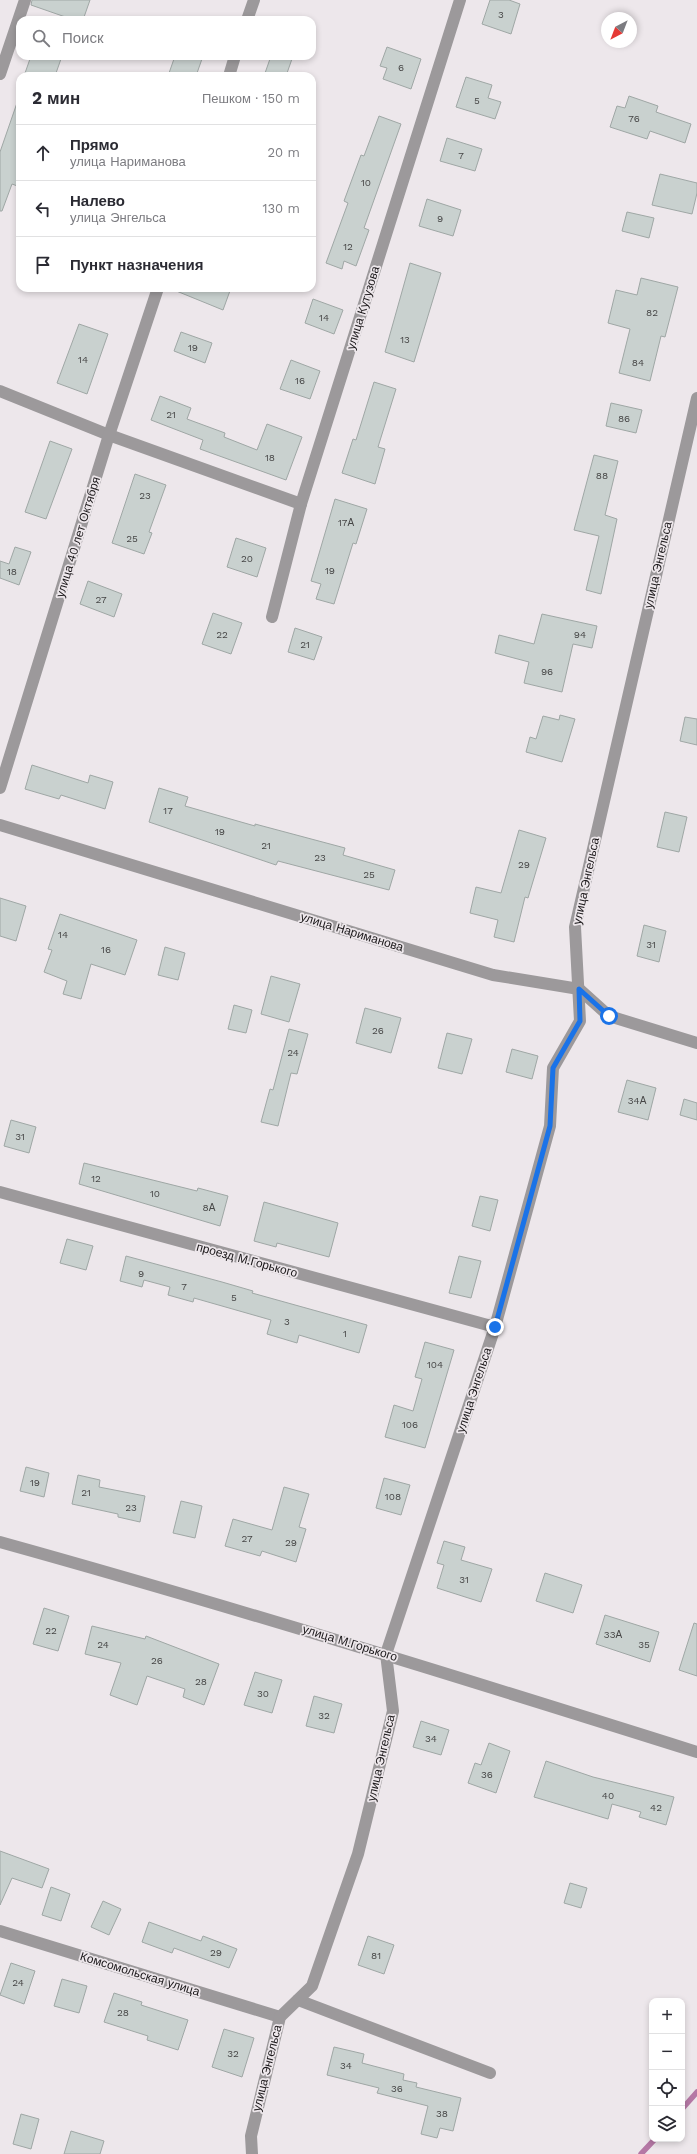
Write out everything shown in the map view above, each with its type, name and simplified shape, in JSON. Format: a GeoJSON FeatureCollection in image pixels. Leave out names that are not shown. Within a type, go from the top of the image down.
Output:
{"type":"FeatureCollection","features":[{"type":"Feature","properties":{"kind":"street"},"geometry":{"type":"LineString","coordinates":[[20,16],[25,0]]}},
{"type":"Feature","properties":{"kind":"street"},"geometry":{"type":"LineString","coordinates":[[248,16],[254,0]]}},
{"type":"Feature","properties":{"kind":"street","name":"улица Кутузова"},"geometry":{"type":"LineString","coordinates":[[272,617],[301,504],[460,0]]}},
{"type":"Feature","properties":{"kind":"street"},"geometry":{"type":"LineString","coordinates":[[0,74],[16,27]]}},
{"type":"Feature","properties":{"kind":"street"},"geometry":{"type":"LineString","coordinates":[[230,72],[234,60]]}},
{"type":"Feature","properties":{"kind":"street","name":"улица 40 лет Октября"},"geometry":{"type":"LineString","coordinates":[[0,788],[109,435],[157,292]]}},
{"type":"Feature","properties":{"kind":"street"},"geometry":{"type":"LineString","coordinates":[[0,391],[109,435],[301,504]]}},
{"type":"Feature","properties":{"kind":"street","name":"улица Энгельса"},"geometry":{"type":"LineString","coordinates":[[252,2154],[251,2136],[280,2017],[312,1986],[358,1854],[393,1712],[386,1654],[495,1327],[550,1126],[553,1068],[580,1021],[575,927],[697,398]]}},
{"type":"Feature","properties":{"kind":"street","name":"улица Нариманова"},"geometry":{"type":"LineString","coordinates":[[0,825],[493,975],[579,989]]}},
{"type":"Feature","properties":{"kind":"street"},"geometry":{"type":"LineString","coordinates":[[579,989],[609,1016],[697,1043]]}},
{"type":"Feature","properties":{"kind":"street","name":"проезд М.Горького"},"geometry":{"type":"LineString","coordinates":[[0,1192],[495,1327]]}},
{"type":"Feature","properties":{"kind":"street","name":"улица М.Горького"},"geometry":{"type":"LineString","coordinates":[[0,1542],[162,1587],[386,1654],[697,1752]]}},
{"type":"Feature","properties":{"kind":"street","name":"Комсомольская улица"},"geometry":{"type":"LineString","coordinates":[[0,1930],[280,2017]]}},
{"type":"Feature","properties":{"kind":"street"},"geometry":{"type":"LineString","coordinates":[[298,2000],[490,2073]]}},
{"type":"Feature","properties":{"kind":"building"},"geometry":{"type":"Polygon","coordinates":[[[32,0],[90,0],[84,16],[63,16],[31,5],[32,0]]]}},
{"type":"Feature","properties":{"kind":"building"},"geometry":{"type":"Polygon","coordinates":[[[490,0],[509,0],[520,4],[511,34],[482,24],[490,0]]]}},
{"type":"Feature","properties":{"kind":"building"},"geometry":{"type":"Polygon","coordinates":[[[387,47],[421,59],[411,89],[383,79],[387,68],[380,66],[387,47]]]}},
{"type":"Feature","properties":{"kind":"building"},"geometry":{"type":"Polygon","coordinates":[[[30,60],[61,60],[56,72],[25,72],[30,60]]]}},
{"type":"Feature","properties":{"kind":"building"},"geometry":{"type":"Polygon","coordinates":[[[174,60],[202,60],[197,72],[169,72],[174,60]]]}},
{"type":"Feature","properties":{"kind":"building"},"geometry":{"type":"Polygon","coordinates":[[[270,60],[292,60],[287,72],[265,72],[270,60]]]}},
{"type":"Feature","properties":{"kind":"building"},"geometry":{"type":"Polygon","coordinates":[[[466,77],[492,85],[488,98],[501,102],[495,119],[456,107],[466,77]]]}},
{"type":"Feature","properties":{"kind":"building"},"geometry":{"type":"Polygon","coordinates":[[[629,96],[658,106],[656,112],[691,124],[685,143],[650,131],[647,139],[610,127],[617,106],[625,108],[629,96]]]}},
{"type":"Feature","properties":{"kind":"building"},"geometry":{"type":"Polygon","coordinates":[[[16,106],[16,186],[12,184],[2,211],[0,211],[0,152],[16,106]]]}},
{"type":"Feature","properties":{"kind":"building"},"geometry":{"type":"Polygon","coordinates":[[[379,116],[401,124],[364,228],[369,230],[356,266],[344,261],[342,269],[326,263],[348,203],[344,201],[361,155],[364,156],[379,116]]]}},
{"type":"Feature","properties":{"kind":"building"},"geometry":{"type":"Polygon","coordinates":[[[447,138],[482,149],[475,171],[440,161],[447,138]]]}},
{"type":"Feature","properties":{"kind":"building"},"geometry":{"type":"Polygon","coordinates":[[[660,174],[697,183],[697,193],[692,214],[652,205],[660,174]]]}},
{"type":"Feature","properties":{"kind":"building"},"geometry":{"type":"Polygon","coordinates":[[[427,199],[461,210],[453,236],[419,226],[427,199]]]}},
{"type":"Feature","properties":{"kind":"building"},"geometry":{"type":"Polygon","coordinates":[[[627,212],[654,218],[649,238],[622,231],[627,212]]]}},
{"type":"Feature","properties":{"kind":"building"},"geometry":{"type":"Polygon","coordinates":[[[410,263],[441,273],[414,362],[385,352],[410,263]]]}},
{"type":"Feature","properties":{"kind":"building"},"geometry":{"type":"Polygon","coordinates":[[[641,278],[678,287],[665,337],[661,336],[650,381],[619,373],[630,329],[608,323],[616,290],[637,295],[641,278]]]}},
{"type":"Feature","properties":{"kind":"building"},"geometry":{"type":"Polygon","coordinates":[[[179,292],[230,292],[223,310],[179,292]]]}},
{"type":"Feature","properties":{"kind":"building"},"geometry":{"type":"Polygon","coordinates":[[[313,299],[343,310],[334,334],[305,323],[313,299]]]}},
{"type":"Feature","properties":{"kind":"building"},"geometry":{"type":"Polygon","coordinates":[[[79,324],[108,334],[87,394],[57,383],[79,324]]]}},
{"type":"Feature","properties":{"kind":"building"},"geometry":{"type":"Polygon","coordinates":[[[181,332],[212,343],[205,363],[174,351],[181,332]]]}},
{"type":"Feature","properties":{"kind":"building"},"geometry":{"type":"Polygon","coordinates":[[[291,360],[320,371],[310,399],[280,389],[291,360]]]}},
{"type":"Feature","properties":{"kind":"building"},"geometry":{"type":"Polygon","coordinates":[[[374,382],[396,389],[378,447],[385,449],[375,484],[342,473],[353,439],[356,440],[374,382]]]}},
{"type":"Feature","properties":{"kind":"building"},"geometry":{"type":"Polygon","coordinates":[[[160,396],[191,408],[187,419],[225,433],[224,437],[257,450],[267,424],[302,437],[286,480],[200,449],[203,440],[151,420],[160,396]]]}},
{"type":"Feature","properties":{"kind":"building"},"geometry":{"type":"Polygon","coordinates":[[[611,403],[642,410],[636,433],[606,426],[611,403]]]}},
{"type":"Feature","properties":{"kind":"building"},"geometry":{"type":"Polygon","coordinates":[[[50,441],[72,449],[46,519],[25,512],[50,441]]]}},
{"type":"Feature","properties":{"kind":"building"},"geometry":{"type":"Polygon","coordinates":[[[594,455],[618,461],[605,515],[617,519],[601,594],[586,590],[599,536],[574,530],[594,455]]]}},
{"type":"Feature","properties":{"kind":"building"},"geometry":{"type":"Polygon","coordinates":[[[135,474],[166,485],[149,532],[152,533],[144,554],[112,543],[135,474]]]}},
{"type":"Feature","properties":{"kind":"building"},"geometry":{"type":"Polygon","coordinates":[[[335,499],[367,509],[356,544],[353,543],[334,604],[316,599],[321,584],[311,581],[335,499]]]}},
{"type":"Feature","properties":{"kind":"building"},"geometry":{"type":"Polygon","coordinates":[[[236,538],[266,548],[257,577],[227,567],[236,538]]]}},
{"type":"Feature","properties":{"kind":"building"},"geometry":{"type":"Polygon","coordinates":[[[15,547],[31,552],[19,585],[0,578],[0,561],[9,564],[15,547]]]}},
{"type":"Feature","properties":{"kind":"building"},"geometry":{"type":"Polygon","coordinates":[[[88,581],[122,594],[114,617],[80,604],[88,581]]]}},
{"type":"Feature","properties":{"kind":"building"},"geometry":{"type":"Polygon","coordinates":[[[213,613],[242,623],[231,654],[202,644],[213,613]]]}},
{"type":"Feature","properties":{"kind":"building"},"geometry":{"type":"Polygon","coordinates":[[[542,614],[597,626],[592,648],[573,644],[562,692],[524,683],[529,662],[495,653],[499,635],[534,644],[542,614]]]}},
{"type":"Feature","properties":{"kind":"building"},"geometry":{"type":"Polygon","coordinates":[[[295,628],[322,637],[314,660],[288,652],[295,628]]]}},
{"type":"Feature","properties":{"kind":"building"},"geometry":{"type":"Polygon","coordinates":[[[560,715],[575,719],[562,762],[526,752],[530,737],[536,739],[543,716],[559,720],[560,715]]]}},
{"type":"Feature","properties":{"kind":"building"},"geometry":{"type":"Polygon","coordinates":[[[685,717],[697,719],[697,745],[680,741],[685,717]]]}},
{"type":"Feature","properties":{"kind":"building"},"geometry":{"type":"Polygon","coordinates":[[[32,765],[88,783],[90,775],[113,782],[105,809],[61,795],[59,799],[25,789],[32,765]]]}},
{"type":"Feature","properties":{"kind":"building"},"geometry":{"type":"Polygon","coordinates":[[[159,788],[188,797],[185,806],[255,826],[255,824],[345,848],[343,855],[395,870],[389,890],[278,861],[276,865],[149,822],[159,788]]]}},
{"type":"Feature","properties":{"kind":"building"},"geometry":{"type":"Polygon","coordinates":[[[665,812],[687,817],[679,852],[657,847],[665,812]]]}},
{"type":"Feature","properties":{"kind":"building"},"geometry":{"type":"Polygon","coordinates":[[[519,830],[546,838],[528,898],[525,897],[514,942],[494,937],[498,920],[470,913],[476,887],[501,893],[519,830]]]}},
{"type":"Feature","properties":{"kind":"building"},"geometry":{"type":"Polygon","coordinates":[[[0,898],[26,906],[16,941],[0,936],[0,898]]]}},
{"type":"Feature","properties":{"kind":"building"},"geometry":{"type":"Polygon","coordinates":[[[60,914],[137,940],[125,975],[91,964],[81,999],[63,994],[67,981],[44,972],[52,950],[48,949],[60,914]]]}},
{"type":"Feature","properties":{"kind":"building"},"geometry":{"type":"Polygon","coordinates":[[[644,925],[666,931],[659,962],[637,956],[644,925]]]}},
{"type":"Feature","properties":{"kind":"building"},"geometry":{"type":"Polygon","coordinates":[[[165,947],[185,953],[178,980],[158,975],[165,947]]]}},
{"type":"Feature","properties":{"kind":"building"},"geometry":{"type":"Polygon","coordinates":[[[271,976],[300,984],[289,1022],[261,1014],[271,976]]]}},
{"type":"Feature","properties":{"kind":"building"},"geometry":{"type":"Polygon","coordinates":[[[234,1005],[252,1010],[246,1033],[228,1029],[234,1005]]]}},
{"type":"Feature","properties":{"kind":"building"},"geometry":{"type":"Polygon","coordinates":[[[365,1008],[401,1018],[391,1053],[356,1043],[365,1008]]]}},
{"type":"Feature","properties":{"kind":"building"},"geometry":{"type":"Polygon","coordinates":[[[289,1029],[308,1034],[297,1074],[291,1073],[278,1126],[261,1122],[270,1089],[273,1090],[289,1029]]]}},
{"type":"Feature","properties":{"kind":"building"},"geometry":{"type":"Polygon","coordinates":[[[447,1033],[472,1039],[462,1074],[438,1068],[447,1033]]]}},
{"type":"Feature","properties":{"kind":"building"},"geometry":{"type":"Polygon","coordinates":[[[512,1049],[538,1056],[532,1079],[506,1072],[512,1049]]]}},
{"type":"Feature","properties":{"kind":"building"},"geometry":{"type":"Polygon","coordinates":[[[627,1080],[656,1088],[648,1120],[618,1112],[627,1080]]]}},
{"type":"Feature","properties":{"kind":"building"},"geometry":{"type":"Polygon","coordinates":[[[684,1099],[697,1103],[697,1120],[680,1115],[684,1099]]]}},
{"type":"Feature","properties":{"kind":"building"},"geometry":{"type":"Polygon","coordinates":[[[11,1120],[36,1127],[29,1153],[4,1146],[11,1120]]]}},
{"type":"Feature","properties":{"kind":"building"},"geometry":{"type":"Polygon","coordinates":[[[84,1163],[197,1191],[198,1188],[228,1196],[220,1226],[79,1184],[84,1163]]]}},
{"type":"Feature","properties":{"kind":"building"},"geometry":{"type":"Polygon","coordinates":[[[480,1196],[498,1200],[490,1231],[472,1226],[480,1196]]]}},
{"type":"Feature","properties":{"kind":"building"},"geometry":{"type":"Polygon","coordinates":[[[264,1202],[338,1223],[329,1257],[277,1243],[276,1247],[254,1241],[264,1202]]]}},
{"type":"Feature","properties":{"kind":"building"},"geometry":{"type":"Polygon","coordinates":[[[67,1239],[93,1246],[86,1270],[60,1263],[67,1239]]]}},
{"type":"Feature","properties":{"kind":"building"},"geometry":{"type":"Polygon","coordinates":[[[126,1256],[222,1282],[253,1291],[252,1293],[367,1325],[359,1353],[299,1335],[297,1343],[267,1334],[271,1320],[194,1298],[193,1302],[168,1295],[170,1287],[144,1280],[142,1287],[120,1281],[126,1256]]]}},
{"type":"Feature","properties":{"kind":"building"},"geometry":{"type":"Polygon","coordinates":[[[459,1256],[481,1261],[471,1298],[449,1293],[459,1256]]]}},
{"type":"Feature","properties":{"kind":"building"},"geometry":{"type":"Polygon","coordinates":[[[425,1342],[454,1350],[425,1448],[385,1437],[394,1405],[413,1411],[422,1379],[415,1377],[425,1342]]]}},
{"type":"Feature","properties":{"kind":"building"},"geometry":{"type":"Polygon","coordinates":[[[26,1467],[49,1473],[44,1497],[20,1491],[26,1467]]]}},
{"type":"Feature","properties":{"kind":"building"},"geometry":{"type":"Polygon","coordinates":[[[78,1475],[100,1480],[99,1487],[145,1496],[140,1522],[118,1517],[118,1514],[72,1504],[78,1475]]]}},
{"type":"Feature","properties":{"kind":"building"},"geometry":{"type":"Polygon","coordinates":[[[384,1478],[410,1485],[401,1515],[376,1508],[384,1478]]]}},
{"type":"Feature","properties":{"kind":"building"},"geometry":{"type":"Polygon","coordinates":[[[284,1487],[309,1494],[299,1527],[306,1529],[296,1562],[262,1551],[260,1556],[225,1546],[233,1519],[272,1530],[284,1487]]]}},
{"type":"Feature","properties":{"kind":"building"},"geometry":{"type":"Polygon","coordinates":[[[181,1501],[202,1506],[195,1538],[173,1533],[181,1501]]]}},
{"type":"Feature","properties":{"kind":"building"},"geometry":{"type":"Polygon","coordinates":[[[444,1541],[465,1547],[461,1560],[492,1569],[481,1602],[437,1588],[444,1565],[437,1563],[444,1541]]]}},
{"type":"Feature","properties":{"kind":"building"},"geometry":{"type":"Polygon","coordinates":[[[545,1573],[582,1585],[573,1613],[536,1601],[545,1573]]]}},
{"type":"Feature","properties":{"kind":"building"},"geometry":{"type":"Polygon","coordinates":[[[44,1608],[69,1616],[58,1651],[33,1644],[44,1608]]]}},
{"type":"Feature","properties":{"kind":"building"},"geometry":{"type":"Polygon","coordinates":[[[605,1615],[659,1632],[650,1662],[596,1644],[605,1615]]]}},
{"type":"Feature","properties":{"kind":"building"},"geometry":{"type":"Polygon","coordinates":[[[694,1623],[697,1624],[697,1676],[679,1670],[694,1623]]]}},
{"type":"Feature","properties":{"kind":"building"},"geometry":{"type":"Polygon","coordinates":[[[92,1626],[145,1639],[146,1636],[219,1664],[204,1705],[183,1697],[185,1689],[147,1676],[137,1705],[110,1695],[121,1663],[85,1654],[92,1626]]]}},
{"type":"Feature","properties":{"kind":"building"},"geometry":{"type":"Polygon","coordinates":[[[255,1672],[282,1680],[272,1713],[244,1705],[255,1672]]]}},
{"type":"Feature","properties":{"kind":"building"},"geometry":{"type":"Polygon","coordinates":[[[314,1696],[342,1704],[334,1733],[306,1726],[314,1696]]]}},
{"type":"Feature","properties":{"kind":"building"},"geometry":{"type":"Polygon","coordinates":[[[421,1721],[449,1730],[441,1755],[413,1747],[421,1721]]]}},
{"type":"Feature","properties":{"kind":"building"},"geometry":{"type":"Polygon","coordinates":[[[489,1743],[510,1751],[496,1793],[468,1783],[475,1763],[481,1765],[489,1743]]]}},
{"type":"Feature","properties":{"kind":"building"},"geometry":{"type":"Polygon","coordinates":[[[546,1761],[593,1777],[674,1797],[666,1825],[639,1817],[641,1812],[612,1804],[608,1819],[534,1797],[546,1761]]]}},
{"type":"Feature","properties":{"kind":"building"},"geometry":{"type":"Polygon","coordinates":[[[0,1851],[49,1869],[42,1888],[12,1878],[0,1905],[0,1851]]]}},
{"type":"Feature","properties":{"kind":"building"},"geometry":{"type":"Polygon","coordinates":[[[570,1883],[587,1888],[581,1908],[564,1903],[570,1883]]]}},
{"type":"Feature","properties":{"kind":"building"},"geometry":{"type":"Polygon","coordinates":[[[51,1887],[70,1894],[61,1921],[42,1915],[51,1887]]]}},
{"type":"Feature","properties":{"kind":"building"},"geometry":{"type":"Polygon","coordinates":[[[103,1901],[121,1909],[109,1935],[91,1927],[103,1901]]]}},
{"type":"Feature","properties":{"kind":"building"},"geometry":{"type":"Polygon","coordinates":[[[149,1922],[201,1941],[203,1936],[237,1949],[229,1968],[174,1948],[172,1953],[142,1942],[149,1922]]]}},
{"type":"Feature","properties":{"kind":"building"},"geometry":{"type":"Polygon","coordinates":[[[368,1936],[394,1945],[384,1974],[358,1965],[368,1936]]]}},
{"type":"Feature","properties":{"kind":"building"},"geometry":{"type":"Polygon","coordinates":[[[11,1963],[35,1971],[24,2004],[0,1995],[11,1963]]]}},
{"type":"Feature","properties":{"kind":"building"},"geometry":{"type":"Polygon","coordinates":[[[62,1979],[87,1986],[79,2013],[54,2006],[62,1979]]]}},
{"type":"Feature","properties":{"kind":"building"},"geometry":{"type":"Polygon","coordinates":[[[114,1993],[142,2002],[141,2005],[188,2020],[178,2050],[147,2040],[148,2036],[104,2022],[114,1993]]]}},
{"type":"Feature","properties":{"kind":"building"},"geometry":{"type":"Polygon","coordinates":[[[224,2029],[254,2038],[242,2077],[212,2067],[224,2029]]]}},
{"type":"Feature","properties":{"kind":"building"},"geometry":{"type":"Polygon","coordinates":[[[334,2047],[364,2054],[362,2063],[404,2074],[403,2080],[417,2083],[416,2087],[461,2098],[453,2131],[440,2128],[437,2138],[421,2134],[428,2106],[377,2093],[379,2088],[327,2075],[334,2047]]]}},
{"type":"Feature","properties":{"kind":"building"},"geometry":{"type":"Polygon","coordinates":[[[21,2114],[39,2119],[31,2149],[13,2144],[21,2114]]]}},
{"type":"Feature","properties":{"kind":"building"},"geometry":{"type":"Polygon","coordinates":[[[71,2131],[104,2141],[100,2154],[64,2154],[71,2131]]]}},
{"type":"Feature","properties":{"kind":"waterway"},"geometry":{"type":"LineString","coordinates":[[685,2106],[697,2092]]}},
{"type":"Feature","properties":{"kind":"waterway"},"geometry":{"type":"LineString","coordinates":[[641,2154],[652,2142]]}},
{"type":"Feature","properties":{"kind":"route"},"geometry":{"type":"LineString","coordinates":[[495,1327],[550,1126],[553,1068],[580,1021],[579,989],[609,1016]]}}]}
